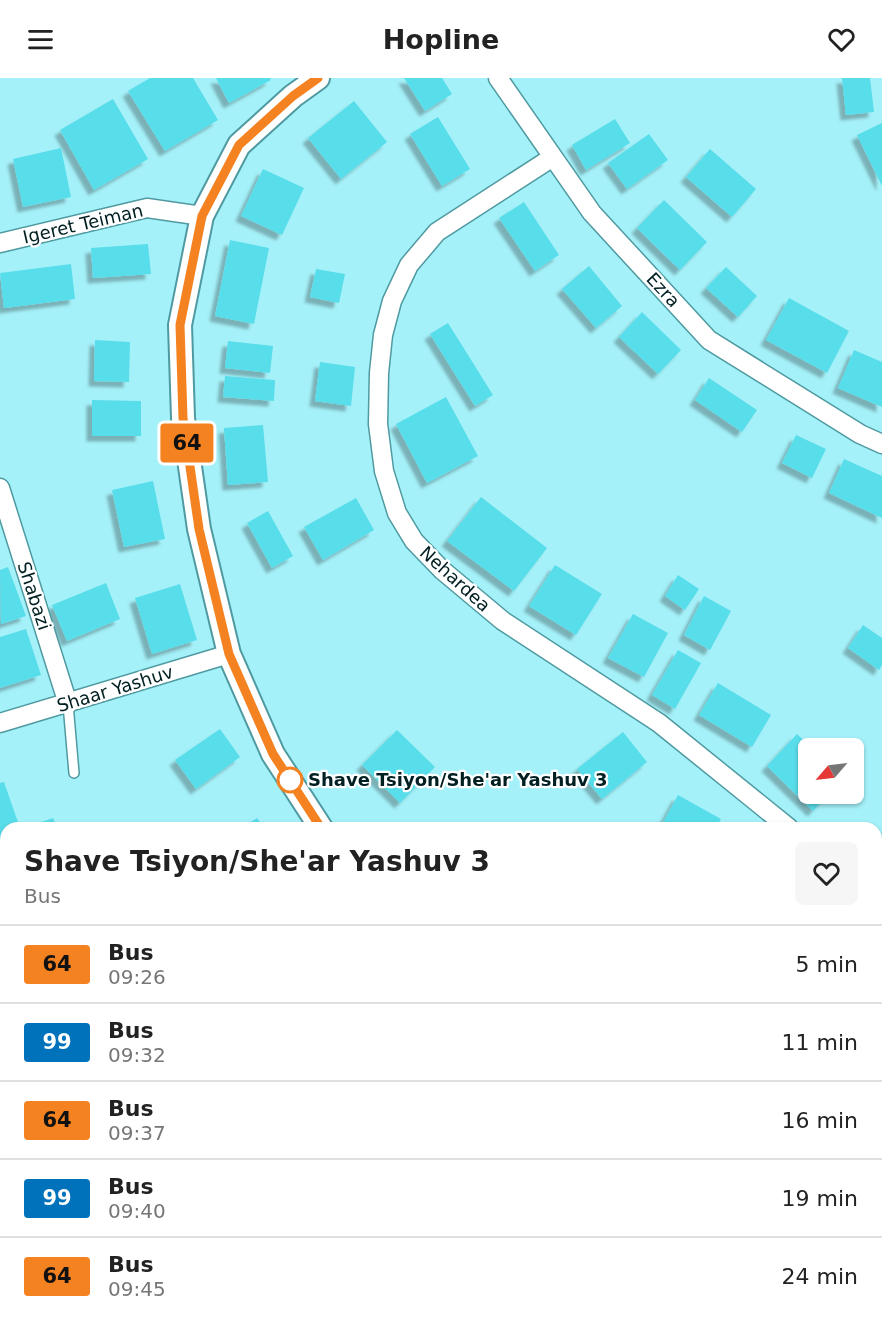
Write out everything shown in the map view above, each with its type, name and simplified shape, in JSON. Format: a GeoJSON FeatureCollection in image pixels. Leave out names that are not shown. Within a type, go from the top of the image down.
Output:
{"type":"FeatureCollection","features":[{"type":"Feature","properties":{"kind":"street"},"geometry":{"type":"LineString","coordinates":[[317,822],[273,754],[229,654],[199,529],[183,418],[180,325],[202,216],[239,145],[293,96],[318,78]]}},
{"type":"Feature","properties":{"kind":"street","name":"Ezra"},"geometry":{"type":"LineString","coordinates":[[498,78],[592,213],[709,340],[860,434],[882,444]]}},
{"type":"Feature","properties":{"kind":"street","name":"Nehardea"},"geometry":{"type":"LineString","coordinates":[[553,157],[437,232],[409,265],[392,301],[383,335],[379,373],[378,424],[384,471],[397,513],[414,541],[442,570],[502,621],[659,723],[782,822]]}},
{"type":"Feature","properties":{"kind":"street","name":"Igeret Teiman"},"geometry":{"type":"LineString","coordinates":[[0,243],[147,208],[202,216]]}},
{"type":"Feature","properties":{"kind":"street","name":"Shabazi"},"geometry":{"type":"LineString","coordinates":[[0,488],[68,704]]}},
{"type":"Feature","properties":{"kind":"street","name":"Shaar Yashuv"},"geometry":{"type":"LineString","coordinates":[[0,723],[229,654]]}},
{"type":"Feature","properties":{"kind":"lane"},"geometry":{"type":"LineString","coordinates":[[68,704],[74,773]]}},
{"type":"Feature","properties":{"kind":"building"},"geometry":{"type":"Polygon","coordinates":[[[150,78],[193,78],[218,120],[165,151],[128,91],[150,78]]]}},
{"type":"Feature","properties":{"kind":"building"},"geometry":{"type":"Polygon","coordinates":[[[216,78],[270,78],[271,80],[229,103],[216,78]]]}},
{"type":"Feature","properties":{"kind":"building"},"geometry":{"type":"Polygon","coordinates":[[[404,78],[442,78],[452,94],[425,111],[404,78]]]}},
{"type":"Feature","properties":{"kind":"building"},"geometry":{"type":"Polygon","coordinates":[[[842,78],[870,78],[874,112],[846,115],[842,78]]]}},
{"type":"Feature","properties":{"kind":"building"},"geometry":{"type":"Polygon","coordinates":[[[113,99],[148,159],[94,190],[60,130],[113,99]]]}},
{"type":"Feature","properties":{"kind":"building"},"geometry":{"type":"Polygon","coordinates":[[[354,101],[387,142],[341,179],[308,138],[354,101]]]}},
{"type":"Feature","properties":{"kind":"building"},"geometry":{"type":"Polygon","coordinates":[[[438,117],[470,169],[442,186],[410,134],[438,117]]]}},
{"type":"Feature","properties":{"kind":"building"},"geometry":{"type":"Polygon","coordinates":[[[615,119],[630,143],[586,170],[572,145],[615,119]]]}},
{"type":"Feature","properties":{"kind":"building"},"geometry":{"type":"Polygon","coordinates":[[[882,123],[882,186],[857,135],[882,123]]]}},
{"type":"Feature","properties":{"kind":"building"},"geometry":{"type":"Polygon","coordinates":[[[649,134],[668,160],[627,189],[608,163],[649,134]]]}},
{"type":"Feature","properties":{"kind":"building"},"geometry":{"type":"Polygon","coordinates":[[[61,148],[71,197],[23,207],[13,159],[61,148]]]}},
{"type":"Feature","properties":{"kind":"building"},"geometry":{"type":"Polygon","coordinates":[[[710,149],[756,189],[732,217],[686,177],[710,149]]]}},
{"type":"Feature","properties":{"kind":"building"},"geometry":{"type":"Polygon","coordinates":[[[263,169],[304,188],[282,235],[241,216],[263,169]]]}},
{"type":"Feature","properties":{"kind":"building"},"geometry":{"type":"Polygon","coordinates":[[[664,200],[707,242],[680,270],[637,228],[664,200]]]}},
{"type":"Feature","properties":{"kind":"building"},"geometry":{"type":"Polygon","coordinates":[[[524,202],[559,255],[535,271],[499,218],[524,202]]]}},
{"type":"Feature","properties":{"kind":"building"},"geometry":{"type":"Polygon","coordinates":[[[230,240],[269,248],[254,324],[215,316],[230,240]]]}},
{"type":"Feature","properties":{"kind":"building"},"geometry":{"type":"Polygon","coordinates":[[[148,244],[151,274],[93,278],[91,248],[148,244]]]}},
{"type":"Feature","properties":{"kind":"building"},"geometry":{"type":"Polygon","coordinates":[[[71,264],[75,299],[4,308],[0,273],[71,264]]]}},
{"type":"Feature","properties":{"kind":"building"},"geometry":{"type":"Polygon","coordinates":[[[589,266],[622,306],[596,328],[562,289],[589,266]]]}},
{"type":"Feature","properties":{"kind":"building"},"geometry":{"type":"Polygon","coordinates":[[[726,267],[757,296],[738,317],[706,288],[726,267]]]}},
{"type":"Feature","properties":{"kind":"building"},"geometry":{"type":"Polygon","coordinates":[[[316,269],[345,274],[339,303],[310,297],[316,269]]]}},
{"type":"Feature","properties":{"kind":"building"},"geometry":{"type":"Polygon","coordinates":[[[789,298],[849,331],[827,373],[766,340],[789,298]]]}},
{"type":"Feature","properties":{"kind":"building"},"geometry":{"type":"Polygon","coordinates":[[[642,312],[681,350],[658,374],[619,337],[642,312]]]}},
{"type":"Feature","properties":{"kind":"building"},"geometry":{"type":"Polygon","coordinates":[[[448,323],[493,395],[475,406],[430,334],[448,323]]]}},
{"type":"Feature","properties":{"kind":"building"},"geometry":{"type":"Polygon","coordinates":[[[95,340],[130,342],[129,382],[94,381],[95,340]]]}},
{"type":"Feature","properties":{"kind":"building"},"geometry":{"type":"Polygon","coordinates":[[[228,341],[273,346],[270,373],[225,368],[228,341]]]}},
{"type":"Feature","properties":{"kind":"building"},"geometry":{"type":"Polygon","coordinates":[[[854,350],[882,362],[882,407],[838,388],[854,350]]]}},
{"type":"Feature","properties":{"kind":"building"},"geometry":{"type":"Polygon","coordinates":[[[320,362],[355,367],[351,406],[315,401],[320,362]]]}},
{"type":"Feature","properties":{"kind":"building"},"geometry":{"type":"Polygon","coordinates":[[[225,376],[275,380],[274,401],[223,397],[225,376]]]}},
{"type":"Feature","properties":{"kind":"building"},"geometry":{"type":"Polygon","coordinates":[[[709,378],[757,410],[742,432],[695,400],[709,378]]]}},
{"type":"Feature","properties":{"kind":"building"},"geometry":{"type":"Polygon","coordinates":[[[446,397],[478,456],[427,483],[396,424],[446,397]]]}},
{"type":"Feature","properties":{"kind":"building"},"geometry":{"type":"Polygon","coordinates":[[[92,400],[141,401],[141,436],[92,436],[92,400]]]}},
{"type":"Feature","properties":{"kind":"building"},"geometry":{"type":"Polygon","coordinates":[[[263,425],[268,482],[228,485],[224,428],[263,425]]]}},
{"type":"Feature","properties":{"kind":"building"},"geometry":{"type":"Polygon","coordinates":[[[796,435],[826,449],[812,478],[782,463],[796,435]]]}},
{"type":"Feature","properties":{"kind":"building"},"geometry":{"type":"Polygon","coordinates":[[[844,459],[882,476],[882,518],[829,493],[844,459]]]}},
{"type":"Feature","properties":{"kind":"building"},"geometry":{"type":"Polygon","coordinates":[[[153,481],[165,539],[124,547],[112,490],[153,481]]]}},
{"type":"Feature","properties":{"kind":"building"},"geometry":{"type":"Polygon","coordinates":[[[481,497],[547,548],[514,591],[447,541],[481,497]]]}},
{"type":"Feature","properties":{"kind":"building"},"geometry":{"type":"Polygon","coordinates":[[[356,498],[374,530],[323,560],[304,527],[356,498]]]}},
{"type":"Feature","properties":{"kind":"building"},"geometry":{"type":"Polygon","coordinates":[[[268,511],[293,556],[272,568],[247,523],[268,511]]]}},
{"type":"Feature","properties":{"kind":"building"},"geometry":{"type":"Polygon","coordinates":[[[555,565],[602,594],[576,635],[529,606],[555,565]]]}},
{"type":"Feature","properties":{"kind":"building"},"geometry":{"type":"Polygon","coordinates":[[[8,567],[26,616],[1,624],[0,570],[8,567]]]}},
{"type":"Feature","properties":{"kind":"building"},"geometry":{"type":"Polygon","coordinates":[[[678,575],[699,589],[685,610],[665,596],[678,575]]]}},
{"type":"Feature","properties":{"kind":"building"},"geometry":{"type":"Polygon","coordinates":[[[106,583],[120,619],[67,641],[52,605],[106,583]]]}},
{"type":"Feature","properties":{"kind":"building"},"geometry":{"type":"Polygon","coordinates":[[[180,584],[197,640],[152,654],[135,598],[180,584]]]}},
{"type":"Feature","properties":{"kind":"building"},"geometry":{"type":"Polygon","coordinates":[[[704,596],[731,611],[710,650],[684,635],[704,596]]]}},
{"type":"Feature","properties":{"kind":"building"},"geometry":{"type":"Polygon","coordinates":[[[633,614],[668,633],[644,677],[608,658],[633,614]]]}},
{"type":"Feature","properties":{"kind":"building"},"geometry":{"type":"Polygon","coordinates":[[[863,625],[882,638],[882,665],[879,670],[848,648],[863,625]]]}},
{"type":"Feature","properties":{"kind":"building"},"geometry":{"type":"Polygon","coordinates":[[[26,629],[41,675],[0,688],[0,637],[26,629]]]}},
{"type":"Feature","properties":{"kind":"building"},"geometry":{"type":"Polygon","coordinates":[[[678,650],[701,663],[675,709],[652,695],[678,650]]]}},
{"type":"Feature","properties":{"kind":"building"},"geometry":{"type":"Polygon","coordinates":[[[718,683],[771,715],[752,747],[699,715],[718,683]]]}},
{"type":"Feature","properties":{"kind":"building"},"geometry":{"type":"Polygon","coordinates":[[[220,729],[240,757],[196,789],[175,760],[220,729]]]}},
{"type":"Feature","properties":{"kind":"building"},"geometry":{"type":"Polygon","coordinates":[[[397,730],[435,767],[400,803],[362,765],[397,730]]]}},
{"type":"Feature","properties":{"kind":"building"},"geometry":{"type":"Polygon","coordinates":[[[623,732],[647,762],[602,799],[577,769],[623,732]]]}},
{"type":"Feature","properties":{"kind":"building"},"geometry":{"type":"Polygon","coordinates":[[[797,734],[801,738],[798,738],[798,796],[767,766],[797,734]]]}},
{"type":"Feature","properties":{"kind":"building"},"geometry":{"type":"Polygon","coordinates":[[[4,782],[18,822],[0,822],[0,783],[4,782]]]}},
{"type":"Feature","properties":{"kind":"building"},"geometry":{"type":"Polygon","coordinates":[[[678,795],[721,819],[719,822],[663,822],[678,795]]]}},
{"type":"Feature","properties":{"kind":"building"},"geometry":{"type":"Polygon","coordinates":[[[806,804],[820,804],[813,811],[806,804]]]}},
{"type":"Feature","properties":{"kind":"building"},"geometry":{"type":"Polygon","coordinates":[[[53,818],[55,822],[42,822],[53,818]]]}},
{"type":"Feature","properties":{"kind":"bus line","name":"64"},"geometry":{"type":"LineString","coordinates":[[317,822],[273,754],[229,654],[199,529],[183,418],[180,325],[202,216],[239,145],[293,96],[318,78]]}},
{"type":"Feature","properties":{"kind":"place","name":"Shave Tsiyon/She'ar Yashuv 3"},"geometry":{"type":"Point","coordinates":[290,780]}}]}
